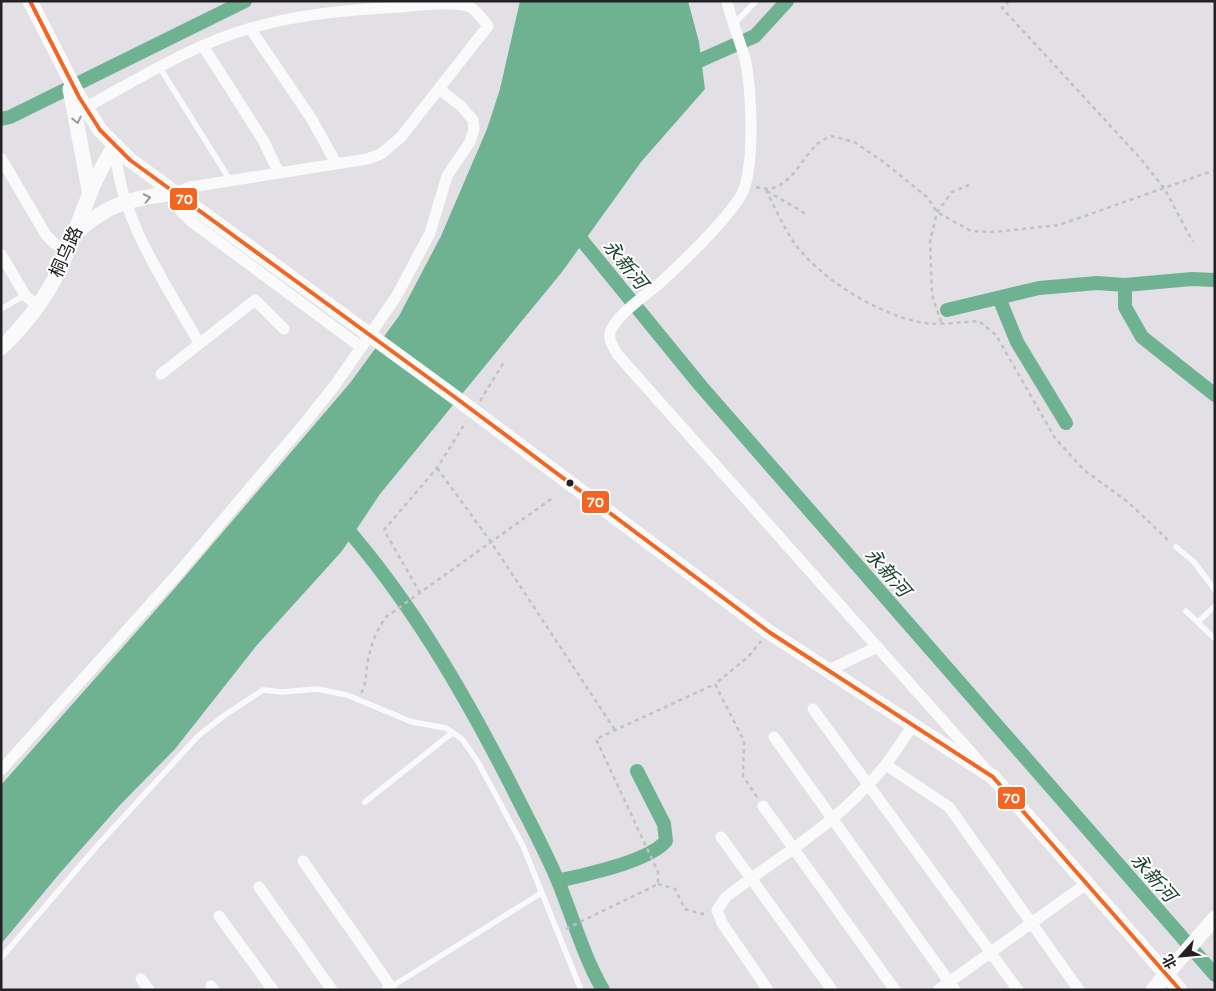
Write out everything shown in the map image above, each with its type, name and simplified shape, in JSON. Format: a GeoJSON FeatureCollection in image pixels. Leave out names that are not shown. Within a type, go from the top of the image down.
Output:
{"type":"FeatureCollection","features":[{"type":"Feature","properties":{"kind":"street"},"geometry":{"type":"LineString","coordinates":[[30,1],[82,102],[100,130],[115,146],[220,227],[452,395],[769,632],[993,777]]}},
{"type":"Feature","properties":{"kind":"street"},"geometry":{"type":"LineString","coordinates":[[726,1],[733,28],[745,59],[750,104],[750,151],[745,184],[740,198],[655,287],[614,323],[610,334],[610,341],[617,354],[1180,990]]}},
{"type":"Feature","properties":{"kind":"street"},"geometry":{"type":"LineString","coordinates":[[74,235],[105,210],[126,203],[175,193],[182,189],[367,159],[381,154],[391,148],[488,26],[469,6],[452,4],[354,10],[293,18],[250,28],[203,46],[160,68],[82,102]]}},
{"type":"Feature","properties":{"kind":"street"},"geometry":{"type":"LineString","coordinates":[[250,28],[311,118],[336,163]]}},
{"type":"Feature","properties":{"kind":"street"},"geometry":{"type":"LineString","coordinates":[[203,46],[263,140],[278,172]]}},
{"type":"Feature","properties":{"kind":"street"},"geometry":{"type":"LineString","coordinates":[[66,72],[90,194]]}},
{"type":"Feature","properties":{"kind":"street"},"geometry":{"type":"LineString","coordinates":[[1,770],[186,564],[308,419],[361,347],[405,280],[430,233],[447,176],[470,142],[474,129],[473,120],[461,106],[439,89]]}},
{"type":"Feature","properties":{"kind":"street"},"geometry":{"type":"LineString","coordinates":[[115,146],[118,180],[142,242],[199,344]]}},
{"type":"Feature","properties":{"kind":"street","name":"桐乌路"},"geometry":{"type":"LineString","coordinates":[[1,348],[48,292],[68,251],[100,168],[115,146]]}},
{"type":"Feature","properties":{"kind":"street"},"geometry":{"type":"LineString","coordinates":[[1,158],[46,235],[55,244],[68,251]]}},
{"type":"Feature","properties":{"kind":"street"},"geometry":{"type":"LineString","coordinates":[[175,193],[174,204],[192,222],[361,347]]}},
{"type":"Feature","properties":{"kind":"street"},"geometry":{"type":"LineString","coordinates":[[1,254],[26,295],[37,306]]}},
{"type":"Feature","properties":{"kind":"street"},"geometry":{"type":"LineString","coordinates":[[161,374],[255,300],[284,329]]}},
{"type":"Feature","properties":{"kind":"street"},"geometry":{"type":"LineString","coordinates":[[829,670],[878,647]]}},
{"type":"Feature","properties":{"kind":"street"},"geometry":{"type":"LineString","coordinates":[[813,709],[1018,990]]}},
{"type":"Feature","properties":{"kind":"street"},"geometry":{"type":"LineString","coordinates":[[768,990],[722,923],[717,910],[726,897],[832,818],[869,785],[886,765],[913,725]]}},
{"type":"Feature","properties":{"kind":"street"},"geometry":{"type":"LineString","coordinates":[[774,737],[952,986]]}},
{"type":"Feature","properties":{"kind":"street"},"geometry":{"type":"LineString","coordinates":[[886,765],[949,807],[1079,990]]}},
{"type":"Feature","properties":{"kind":"street"},"geometry":{"type":"LineString","coordinates":[[763,806],[895,990]]}},
{"type":"Feature","properties":{"kind":"street"},"geometry":{"type":"LineString","coordinates":[[721,837],[832,990]]}},
{"type":"Feature","properties":{"kind":"street"},"geometry":{"type":"LineString","coordinates":[[303,861],[389,988]]}},
{"type":"Feature","properties":{"kind":"street"},"geometry":{"type":"LineString","coordinates":[[938,990],[952,986],[991,952],[1086,884]]}},
{"type":"Feature","properties":{"kind":"street"},"geometry":{"type":"LineString","coordinates":[[259,888],[332,990]]}},
{"type":"Feature","properties":{"kind":"street"},"geometry":{"type":"LineString","coordinates":[[219,916],[272,990]]}},
{"type":"Feature","properties":{"kind":"street"},"geometry":{"type":"LineString","coordinates":[[1153,990],[1176,960],[1211,922]]}},
{"type":"Feature","properties":{"kind":"street"},"geometry":{"type":"LineString","coordinates":[[141,979],[149,990]]}},
{"type":"Feature","properties":{"kind":"lane"},"geometry":{"type":"LineString","coordinates":[[733,28],[756,1]]}},
{"type":"Feature","properties":{"kind":"lane"},"geometry":{"type":"LineString","coordinates":[[160,68],[230,180]]}},
{"type":"Feature","properties":{"kind":"lane"},"geometry":{"type":"LineString","coordinates":[[1,309],[26,295]]}},
{"type":"Feature","properties":{"kind":"lane"},"geometry":{"type":"LineString","coordinates":[[1176,547],[1194,562],[1215,590]]}},
{"type":"Feature","properties":{"kind":"lane"},"geometry":{"type":"LineString","coordinates":[[1198,622],[1215,606]]}},
{"type":"Feature","properties":{"kind":"lane"},"geometry":{"type":"LineString","coordinates":[[1186,611],[1214,638]]}},
{"type":"Feature","properties":{"kind":"lane"},"geometry":{"type":"LineString","coordinates":[[1,958],[97,846],[198,736],[225,715],[263,690],[282,692],[317,690],[357,698],[412,722],[446,728],[462,739],[473,754],[523,846],[581,990]]}},
{"type":"Feature","properties":{"kind":"lane"},"geometry":{"type":"LineString","coordinates":[[365,802],[452,732]]}},
{"type":"Feature","properties":{"kind":"lane"},"geometry":{"type":"LineString","coordinates":[[389,988],[541,893]]}},
{"type":"Feature","properties":{"kind":"path"},"geometry":{"type":"LineString","coordinates":[[1009,1],[1002,8],[1140,158],[1164,188],[1193,242]]}},
{"type":"Feature","properties":{"kind":"path"},"geometry":{"type":"LineString","coordinates":[[766,190],[781,185],[800,168],[817,144],[831,136],[854,142],[881,160],[927,197],[937,212],[971,231],[994,232],[1059,225],[1215,170]]}},
{"type":"Feature","properties":{"kind":"path"},"geometry":{"type":"LineString","coordinates":[[745,184],[766,190],[808,215]]}},
{"type":"Feature","properties":{"kind":"path"},"geometry":{"type":"LineString","coordinates":[[941,322],[932,295],[930,242],[937,212],[952,192],[969,185]]}},
{"type":"Feature","properties":{"kind":"path"},"geometry":{"type":"LineString","coordinates":[[766,190],[795,243],[821,271],[845,289],[889,312],[920,323],[979,321],[996,335],[1055,438],[1084,470],[1128,502],[1176,547]]}},
{"type":"Feature","properties":{"kind":"path"},"geometry":{"type":"LineString","coordinates":[[478,403],[504,362]]}},
{"type":"Feature","properties":{"kind":"path"},"geometry":{"type":"LineString","coordinates":[[419,593],[384,530],[437,468],[468,419]]}},
{"type":"Feature","properties":{"kind":"path"},"geometry":{"type":"LineString","coordinates":[[437,468],[491,542],[614,730]]}},
{"type":"Feature","properties":{"kind":"path"},"geometry":{"type":"LineString","coordinates":[[357,698],[365,687],[371,646],[378,628],[386,617],[554,497]]}},
{"type":"Feature","properties":{"kind":"path"},"geometry":{"type":"LineString","coordinates":[[658,884],[658,872],[596,739],[715,684],[748,657],[769,632]]}},
{"type":"Feature","properties":{"kind":"path"},"geometry":{"type":"LineString","coordinates":[[715,684],[744,741],[742,776],[763,806]]}},
{"type":"Feature","properties":{"kind":"path"},"geometry":{"type":"LineString","coordinates":[[558,933],[658,884],[675,889],[685,909],[702,914],[717,910]]}},
{"type":"Feature","properties":{"kind":"shaded area"},"geometry":{"type":"Polygon","coordinates":[[[520,1],[688,1],[699,42],[705,89],[641,162],[562,272],[380,494],[342,551],[257,645],[175,749],[120,805],[1,944],[1,785],[175,588],[350,383],[399,316],[441,236],[487,129],[500,89],[520,1]]]}},
{"type":"Feature","properties":{"kind":"waterway"},"geometry":{"type":"LineString","coordinates":[[1,119],[10,117],[245,1]]}},
{"type":"Feature","properties":{"kind":"waterway"},"geometry":{"type":"LineString","coordinates":[[684,60],[701,60],[755,36],[787,1]]}},
{"type":"Feature","properties":{"kind":"waterway","name":"永新河"},"geometry":{"type":"LineString","coordinates":[[571,231],[580,238],[700,385],[1215,975]]}},
{"type":"Feature","properties":{"kind":"waterway"},"geometry":{"type":"LineString","coordinates":[[947,310],[1039,288],[1097,283],[1125,285],[1192,279],[1215,280]]}},
{"type":"Feature","properties":{"kind":"waterway"},"geometry":{"type":"LineString","coordinates":[[1125,285],[1125,307],[1142,337],[1215,395]]}},
{"type":"Feature","properties":{"kind":"waterway"},"geometry":{"type":"LineString","coordinates":[[999,298],[1017,342],[1066,423]]}},
{"type":"Feature","properties":{"kind":"waterway"},"geometry":{"type":"LineString","coordinates":[[341,522],[367,552],[414,616],[476,719],[548,858],[584,950],[603,990]]}},
{"type":"Feature","properties":{"kind":"waterway"},"geometry":{"type":"LineString","coordinates":[[558,881],[631,861],[645,855],[666,841],[664,824],[637,771]]}},
{"type":"Feature","properties":{"kind":"transit line","name":"70"},"geometry":{"type":"LineString","coordinates":[[30,1],[79,97],[100,130],[130,160],[452,395],[769,632],[993,777],[1180,990]]}}]}
